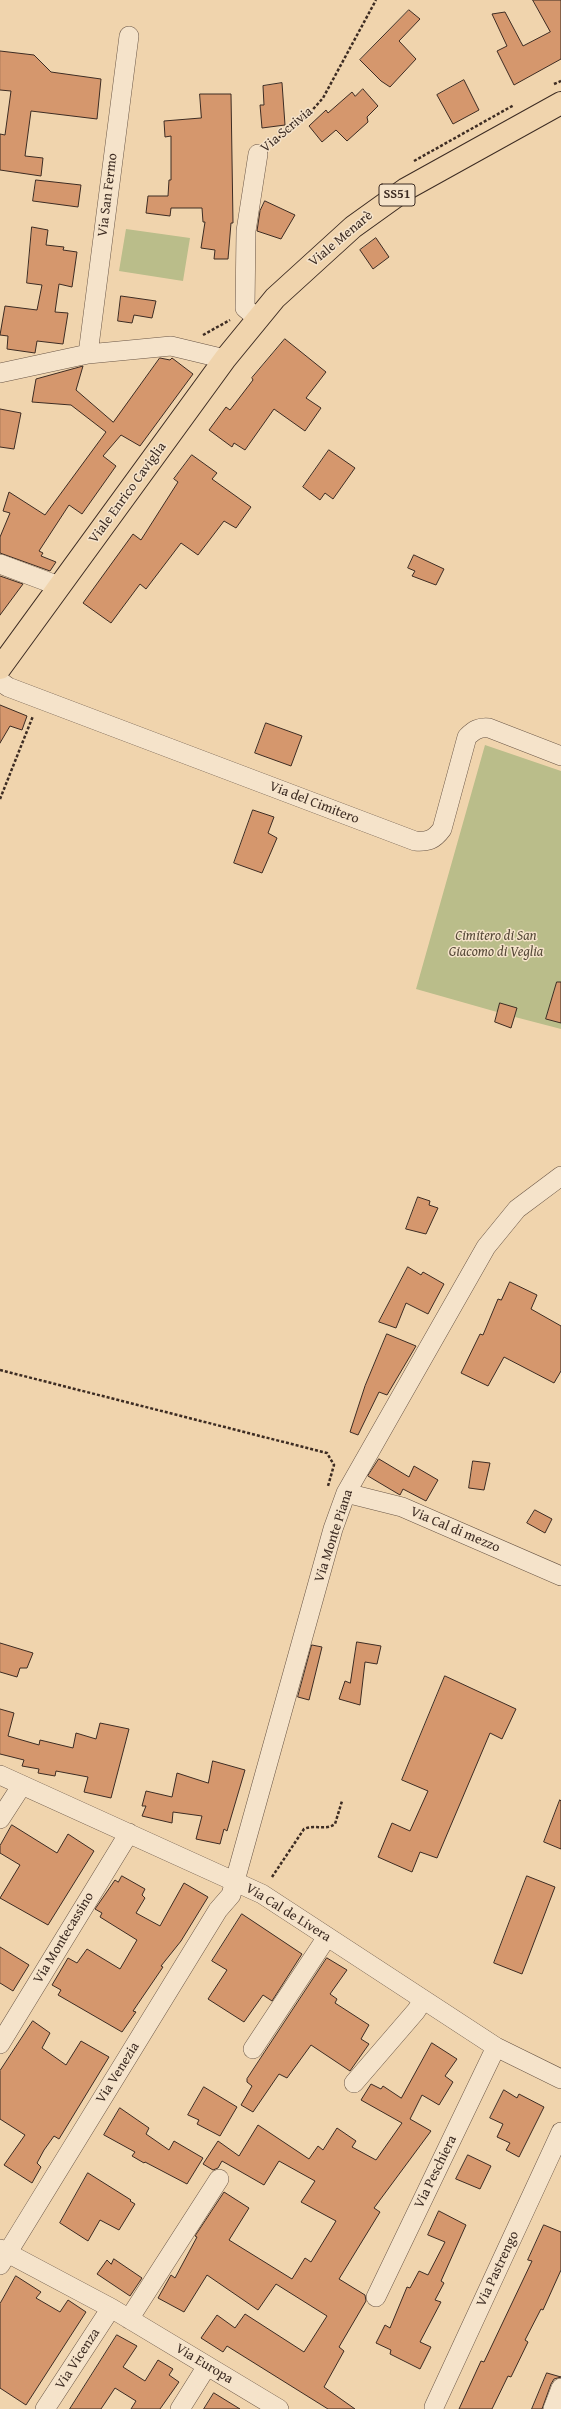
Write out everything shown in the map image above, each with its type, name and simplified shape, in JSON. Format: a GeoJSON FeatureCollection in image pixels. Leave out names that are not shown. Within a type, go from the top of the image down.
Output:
{"type":"FeatureCollection","features":[{"type":"Feature","properties":{"kind":"main road","name":"Viale Menarè"},"geometry":{"type":"LineString","coordinates":[[257,318],[321,254],[379,207],[438,169],[561,103]]}},
{"type":"Feature","properties":{"kind":"main road","name":"Viale Enrico Caviglia"},"geometry":{"type":"LineString","coordinates":[[0,668],[225,359],[257,318]]}},
{"type":"Feature","properties":{"kind":"street","name":"Via San Fermo"},"geometry":{"type":"LineString","coordinates":[[88,354],[129,36]]}},
{"type":"Feature","properties":{"kind":"street","name":"Via Scrivia"},"geometry":{"type":"LineString","coordinates":[[257,318],[245,308],[246,238],[258,154]]}},
{"type":"Feature","properties":{"kind":"street"},"geometry":{"type":"LineString","coordinates":[[0,373],[88,354],[171,346],[225,359]]}},
{"type":"Feature","properties":{"kind":"street"},"geometry":{"type":"LineString","coordinates":[[0,564],[59,586]]}},
{"type":"Feature","properties":{"kind":"street","name":"Via del Cimitero"},"geometry":{"type":"LineString","coordinates":[[0,681],[8,687],[414,840],[425,842],[436,838],[442,829],[467,737],[472,732],[481,727],[489,728],[561,756]]}},
{"type":"Feature","properties":{"kind":"street","name":"Via Monte Piana"},"geometry":{"type":"LineString","coordinates":[[235,1880],[331,1537],[346,1493],[486,1247],[517,1209],[561,1176]]}},
{"type":"Feature","properties":{"kind":"street","name":"Via Cal di mezzo"},"geometry":{"type":"LineString","coordinates":[[346,1493],[402,1507],[561,1576]]}},
{"type":"Feature","properties":{"kind":"street","name":"Via Cal de Livera"},"geometry":{"type":"LineString","coordinates":[[0,1775],[235,1880],[262,1894],[496,2047],[561,2079]]}},
{"type":"Feature","properties":{"kind":"street"},"geometry":{"type":"LineString","coordinates":[[0,1819],[22,1785]]}},
{"type":"Feature","properties":{"kind":"street","name":"Via Montecassino"},"geometry":{"type":"LineString","coordinates":[[0,2044],[129,1833]]}},
{"type":"Feature","properties":{"kind":"street","name":"Via Venezia"},"geometry":{"type":"LineString","coordinates":[[3,2256],[218,1910],[231,1895],[235,1880]]}},
{"type":"Feature","properties":{"kind":"street"},"geometry":{"type":"LineString","coordinates":[[253,2049],[327,1937]]}},
{"type":"Feature","properties":{"kind":"street"},"geometry":{"type":"LineString","coordinates":[[354,2083],[416,2011],[423,2000]]}},
{"type":"Feature","properties":{"kind":"street","name":"Via Peschiera"},"geometry":{"type":"LineString","coordinates":[[376,2297],[496,2047]]}},
{"type":"Feature","properties":{"kind":"street","name":"Via Pastrengo"},"geometry":{"type":"LineString","coordinates":[[434,2407],[561,2132]]}},
{"type":"Feature","properties":{"kind":"street"},"geometry":{"type":"LineString","coordinates":[[129,2319],[219,2179]]}},
{"type":"Feature","properties":{"kind":"street","name":"Via Europa"},"geometry":{"type":"LineString","coordinates":[[3,2256],[111,2308],[279,2409]]}},
{"type":"Feature","properties":{"kind":"street","name":"Via Vicenza"},"geometry":{"type":"LineString","coordinates":[[45,2409],[111,2308]]}},
{"type":"Feature","properties":{"kind":"street"},"geometry":{"type":"LineString","coordinates":[[180,2409],[207,2366]]}},
{"type":"Feature","properties":{"kind":"street"},"geometry":{"type":"LineString","coordinates":[[552,2409],[561,2388]]}},
{"type":"Feature","properties":{"kind":"path","name":"Via Scrivia"},"geometry":{"type":"LineString","coordinates":[[258,154],[307,116],[323,98],[376,0]]}},
{"type":"Feature","properties":{"kind":"path"},"geometry":{"type":"LineString","coordinates":[[200,336],[233,319]]}},
{"type":"Feature","properties":{"kind":"path"},"geometry":{"type":"LineString","coordinates":[[0,799],[34,714],[46,701]]}},
{"type":"Feature","properties":{"kind":"path"},"geometry":{"type":"LineString","coordinates":[[0,1370],[327,1453],[334,1465],[328,1488]]}},
{"type":"Feature","properties":{"kind":"path"},"geometry":{"type":"LineString","coordinates":[[272,1877],[304,1829],[312,1827],[326,1828],[334,1824],[342,1801]]}},
{"type":"Feature","properties":{"kind":"green space"},"geometry":{"type":"Polygon","coordinates":[[[126,229],[190,238],[183,281],[119,271],[126,229]]]}},
{"type":"Feature","properties":{"kind":"green space","name":"Cimitero di San Giacomo di Veglia"},"geometry":{"type":"Polygon","coordinates":[[[485,745],[561,771],[561,1029],[515,1017],[511,1028],[495,1022],[497,1012],[416,989],[485,745]]]}},
{"type":"Feature","properties":{"kind":"building"},"geometry":{"type":"Polygon","coordinates":[[[533,0],[561,0],[561,59],[514,85],[497,51],[507,46],[492,14],[505,12],[523,46],[550,32],[533,0]]]}},
{"type":"Feature","properties":{"kind":"building"},"geometry":{"type":"Polygon","coordinates":[[[409,10],[420,19],[399,41],[416,59],[390,87],[381,81],[360,60],[409,10]]]}},
{"type":"Feature","properties":{"kind":"building"},"geometry":{"type":"Polygon","coordinates":[[[0,51],[34,55],[51,72],[101,79],[97,119],[31,111],[25,156],[43,158],[41,176],[0,170],[0,134],[5,135],[11,91],[0,90],[0,51]]]}},
{"type":"Feature","properties":{"kind":"building"},"geometry":{"type":"Polygon","coordinates":[[[464,80],[479,110],[453,124],[437,95],[464,80]]]}},
{"type":"Feature","properties":{"kind":"building"},"geometry":{"type":"Polygon","coordinates":[[[282,83],[285,125],[262,128],[260,105],[264,105],[263,86],[282,83]]]}},
{"type":"Feature","properties":{"kind":"building"},"geometry":{"type":"Polygon","coordinates":[[[363,89],[378,106],[367,117],[368,122],[347,141],[336,130],[322,142],[309,126],[326,110],[328,113],[352,92],[355,96],[363,89]]]}},
{"type":"Feature","properties":{"kind":"building"},"geometry":{"type":"Polygon","coordinates":[[[200,94],[231,94],[233,223],[231,223],[228,259],[214,259],[215,250],[201,248],[205,222],[203,222],[202,208],[171,208],[170,216],[146,213],[148,196],[168,196],[169,180],[171,180],[171,136],[165,137],[164,121],[201,118],[200,94]]]}},
{"type":"Feature","properties":{"kind":"building"},"geometry":{"type":"Polygon","coordinates":[[[36,180],[81,185],[78,207],[33,201],[36,180]]]}},
{"type":"Feature","properties":{"kind":"building"},"geometry":{"type":"Polygon","coordinates":[[[265,201],[295,215],[281,239],[257,231],[260,211],[265,201]]]}},
{"type":"Feature","properties":{"kind":"building"},"geometry":{"type":"Polygon","coordinates":[[[32,227],[48,230],[46,245],[64,247],[63,250],[77,252],[72,287],[59,284],[55,312],[68,313],[63,344],[37,341],[35,353],[7,349],[8,336],[0,335],[5,306],[37,310],[42,285],[27,283],[32,227]]]}},
{"type":"Feature","properties":{"kind":"building"},"geometry":{"type":"Polygon","coordinates":[[[376,238],[389,257],[373,269],[360,250],[376,238]]]}},
{"type":"Feature","properties":{"kind":"building"},"geometry":{"type":"Polygon","coordinates":[[[121,296],[156,301],[152,318],[134,315],[132,323],[118,321],[121,296]]]}},
{"type":"Feature","properties":{"kind":"building"},"geometry":{"type":"Polygon","coordinates":[[[285,339],[326,372],[306,398],[321,408],[305,431],[274,409],[245,450],[234,443],[232,447],[209,430],[226,407],[230,410],[253,380],[252,378],[285,339]]]}},
{"type":"Feature","properties":{"kind":"building"},"geometry":{"type":"Polygon","coordinates":[[[160,358],[170,360],[172,358],[193,374],[140,446],[121,435],[103,456],[116,466],[82,514],[69,505],[39,551],[43,553],[41,556],[56,562],[50,571],[0,553],[0,537],[10,513],[3,511],[9,492],[45,515],[106,432],[71,405],[32,402],[36,379],[83,366],[76,390],[113,422],[160,358]]]}},
{"type":"Feature","properties":{"kind":"building"},"geometry":{"type":"Polygon","coordinates":[[[0,409],[21,413],[14,449],[0,447],[0,409]]]}},
{"type":"Feature","properties":{"kind":"building"},"geometry":{"type":"Polygon","coordinates":[[[329,450],[355,468],[333,499],[325,493],[320,500],[303,487],[329,450]]]}},
{"type":"Feature","properties":{"kind":"building"},"geometry":{"type":"Polygon","coordinates":[[[192,455],[217,473],[212,479],[251,507],[236,528],[224,521],[198,555],[181,543],[146,589],[140,584],[111,623],[83,603],[133,534],[141,540],[178,482],[174,479],[192,455]]]}},
{"type":"Feature","properties":{"kind":"building"},"geometry":{"type":"Polygon","coordinates":[[[414,555],[444,569],[436,585],[412,576],[415,571],[408,568],[414,555]]]}},
{"type":"Feature","properties":{"kind":"building"},"geometry":{"type":"Polygon","coordinates":[[[0,576],[23,584],[0,615],[0,576]]]}},
{"type":"Feature","properties":{"kind":"building"},"geometry":{"type":"Polygon","coordinates":[[[0,705],[27,716],[22,730],[10,726],[0,743],[0,705]]]}},
{"type":"Feature","properties":{"kind":"building"},"geometry":{"type":"Polygon","coordinates":[[[266,723],[302,736],[291,766],[255,753],[266,723]]]}},
{"type":"Feature","properties":{"kind":"building"},"geometry":{"type":"Polygon","coordinates":[[[253,810],[274,817],[268,833],[277,838],[262,873],[234,863],[253,810]]]}},
{"type":"Feature","properties":{"kind":"building"},"geometry":{"type":"Polygon","coordinates":[[[557,982],[561,982],[561,1023],[546,1019],[557,982]]]}},
{"type":"Feature","properties":{"kind":"building"},"geometry":{"type":"Polygon","coordinates":[[[500,1003],[517,1008],[511,1028],[495,1022],[500,1003]]]}},
{"type":"Feature","properties":{"kind":"building"},"geometry":{"type":"Polygon","coordinates":[[[418,1197],[430,1201],[429,1205],[438,1208],[426,1234],[406,1229],[418,1197]]]}},
{"type":"Feature","properties":{"kind":"building"},"geometry":{"type":"Polygon","coordinates":[[[408,1267],[421,1275],[423,1272],[444,1284],[428,1314],[406,1303],[396,1328],[379,1322],[408,1267]]]}},
{"type":"Feature","properties":{"kind":"building"},"geometry":{"type":"Polygon","coordinates":[[[510,1282],[537,1295],[531,1309],[561,1326],[561,1371],[554,1383],[504,1357],[488,1386],[461,1373],[480,1334],[483,1335],[498,1299],[501,1300],[510,1282]]]}},
{"type":"Feature","properties":{"kind":"building"},"geometry":{"type":"Polygon","coordinates":[[[387,1334],[416,1346],[387,1395],[379,1392],[358,1435],[350,1432],[365,1386],[387,1334]]]}},
{"type":"Feature","properties":{"kind":"building"},"geometry":{"type":"Polygon","coordinates":[[[379,1459],[409,1477],[414,1466],[438,1480],[426,1501],[403,1489],[400,1495],[368,1476],[379,1459]]]}},
{"type":"Feature","properties":{"kind":"building"},"geometry":{"type":"Polygon","coordinates":[[[473,1461],[490,1463],[484,1490],[469,1488],[473,1461]]]}},
{"type":"Feature","properties":{"kind":"building"},"geometry":{"type":"Polygon","coordinates":[[[535,1510],[552,1519],[545,1533],[527,1523],[535,1510]]]}},
{"type":"Feature","properties":{"kind":"building"},"geometry":{"type":"Polygon","coordinates":[[[357,1642],[381,1646],[377,1664],[365,1662],[360,1705],[339,1699],[345,1681],[350,1683],[357,1642]]]}},
{"type":"Feature","properties":{"kind":"building"},"geometry":{"type":"Polygon","coordinates":[[[0,1643],[33,1653],[27,1668],[20,1668],[17,1677],[0,1672],[0,1643]]]}},
{"type":"Feature","properties":{"kind":"building"},"geometry":{"type":"Polygon","coordinates":[[[312,1645],[322,1647],[309,1700],[298,1697],[312,1645]]]}},
{"type":"Feature","properties":{"kind":"building"},"geometry":{"type":"Polygon","coordinates":[[[445,1676],[516,1709],[502,1739],[490,1733],[437,1858],[420,1852],[412,1872],[378,1857],[392,1823],[410,1831],[428,1791],[402,1780],[445,1676]]]}},
{"type":"Feature","properties":{"kind":"building"},"geometry":{"type":"Polygon","coordinates":[[[0,1709],[14,1713],[8,1736],[39,1745],[40,1740],[73,1748],[76,1733],[96,1739],[100,1723],[129,1729],[111,1798],[84,1792],[88,1777],[56,1771],[55,1776],[38,1773],[39,1769],[22,1766],[24,1760],[0,1754],[0,1709]]]}},
{"type":"Feature","properties":{"kind":"building"},"geometry":{"type":"Polygon","coordinates":[[[213,1761],[245,1770],[227,1831],[224,1829],[220,1844],[196,1839],[202,1816],[173,1812],[172,1823],[142,1816],[146,1806],[142,1806],[146,1791],[172,1797],[177,1773],[208,1783],[213,1761]]]}},
{"type":"Feature","properties":{"kind":"building"},"geometry":{"type":"Polygon","coordinates":[[[560,1800],[561,1801],[561,1849],[544,1842],[560,1800]]]}},
{"type":"Feature","properties":{"kind":"building"},"geometry":{"type":"Polygon","coordinates":[[[12,1825],[57,1853],[68,1834],[94,1851],[48,1925],[0,1898],[20,1865],[0,1853],[0,1846],[12,1825]]]}},
{"type":"Feature","properties":{"kind":"building"},"geometry":{"type":"Polygon","coordinates":[[[122,1876],[145,1889],[142,1895],[145,1898],[136,1913],[160,1926],[184,1883],[208,1897],[181,1941],[161,1966],[163,1967],[133,2011],[136,2012],[122,2032],[58,1995],[61,1990],[52,1985],[68,1958],[77,1963],[87,1949],[120,1969],[137,1940],[100,1917],[102,1913],[95,1909],[115,1880],[118,1882],[122,1876]]]}},
{"type":"Feature","properties":{"kind":"building"},"geometry":{"type":"Polygon","coordinates":[[[527,1876],[555,1887],[522,1974],[494,1963],[527,1876]]]}},
{"type":"Feature","properties":{"kind":"building"},"geometry":{"type":"Polygon","coordinates":[[[242,1914],[302,1954],[272,2001],[263,1995],[244,2022],[208,1999],[227,1970],[212,1961],[242,1914]]]}},
{"type":"Feature","properties":{"kind":"building"},"geometry":{"type":"Polygon","coordinates":[[[0,1947],[29,1965],[13,1991],[0,1983],[0,1947]]]}},
{"type":"Feature","properties":{"kind":"building"},"geometry":{"type":"Polygon","coordinates":[[[327,1958],[347,1970],[330,1994],[337,1999],[335,2003],[369,2025],[361,2039],[369,2044],[350,2071],[311,2045],[287,2078],[279,2074],[253,2112],[241,2105],[252,2086],[247,2082],[247,2079],[327,1958]]]}},
{"type":"Feature","properties":{"kind":"building"},"geometry":{"type":"Polygon","coordinates":[[[33,2021],[50,2033],[42,2048],[66,2065],[81,2041],[109,2057],[59,2139],[54,2136],[44,2150],[37,2163],[41,2167],[32,2183],[4,2165],[25,2135],[0,2119],[0,2071],[33,2021]]]}},
{"type":"Feature","properties":{"kind":"building"},"geometry":{"type":"Polygon","coordinates":[[[432,2043],[457,2059],[445,2076],[453,2082],[439,2105],[422,2095],[410,2119],[431,2131],[374,2208],[380,2212],[339,2279],[365,2295],[366,2301],[339,2347],[344,2351],[324,2387],[355,2409],[328,2409],[227,2346],[223,2352],[201,2338],[217,2315],[235,2328],[245,2314],[304,2352],[327,2316],[276,2284],[258,2310],[207,2275],[184,2312],[158,2298],[171,2275],[175,2278],[197,2237],[195,2236],[224,2192],[249,2208],[229,2240],[292,2279],[305,2258],[311,2262],[336,2221],[301,2202],[315,2181],[279,2161],[264,2185],[222,2161],[218,2168],[213,2170],[203,2164],[218,2141],[239,2156],[258,2125],[309,2159],[318,2146],[323,2150],[337,2128],[356,2141],[352,2147],[376,2160],[402,2123],[361,2100],[371,2084],[381,2089],[383,2086],[401,2098],[432,2043]]]}},
{"type":"Feature","properties":{"kind":"building"},"geometry":{"type":"Polygon","coordinates":[[[204,2087],[237,2107],[220,2136],[197,2124],[199,2120],[188,2115],[204,2087]]]}},
{"type":"Feature","properties":{"kind":"building"},"geometry":{"type":"Polygon","coordinates":[[[504,2090],[517,2098],[519,2094],[544,2107],[519,2157],[506,2150],[510,2143],[497,2137],[503,2124],[490,2118],[504,2090]]]}},
{"type":"Feature","properties":{"kind":"building"},"geometry":{"type":"Polygon","coordinates":[[[120,2108],[149,2128],[146,2134],[169,2150],[174,2141],[203,2158],[187,2184],[132,2156],[135,2152],[104,2135],[120,2108]]]}},
{"type":"Feature","properties":{"kind":"building"},"geometry":{"type":"Polygon","coordinates":[[[468,2155],[491,2166],[480,2189],[456,2179],[468,2155]]]}},
{"type":"Feature","properties":{"kind":"building"},"geometry":{"type":"Polygon","coordinates":[[[88,2173],[135,2204],[119,2230],[100,2220],[88,2241],[60,2223],[88,2173]]]}},
{"type":"Feature","properties":{"kind":"building"},"geometry":{"type":"Polygon","coordinates":[[[439,2211],[466,2225],[441,2281],[444,2283],[435,2300],[441,2302],[420,2342],[431,2347],[420,2369],[390,2354],[391,2350],[376,2343],[385,2325],[390,2328],[407,2287],[410,2288],[419,2271],[428,2275],[445,2242],[428,2235],[439,2211]]]}},
{"type":"Feature","properties":{"kind":"building"},"geometry":{"type":"Polygon","coordinates":[[[544,2225],[561,2232],[561,2270],[543,2310],[541,2309],[525,2340],[528,2342],[511,2377],[508,2376],[492,2409],[459,2409],[481,2361],[484,2362],[532,2261],[528,2260],[544,2225]]]}},
{"type":"Feature","properties":{"kind":"building"},"geometry":{"type":"Polygon","coordinates":[[[114,2259],[142,2278],[130,2296],[97,2274],[107,2260],[111,2264],[114,2259]]]}},
{"type":"Feature","properties":{"kind":"building"},"geometry":{"type":"Polygon","coordinates":[[[16,2276],[41,2292],[36,2298],[60,2312],[68,2300],[86,2312],[26,2405],[0,2388],[0,2304],[16,2276]]]}},
{"type":"Feature","properties":{"kind":"building"},"geometry":{"type":"Polygon","coordinates":[[[117,2335],[137,2346],[123,2367],[145,2381],[158,2360],[173,2369],[169,2375],[179,2382],[160,2409],[131,2409],[136,2401],[115,2388],[101,2409],[70,2409],[117,2335]]]}},
{"type":"Feature","properties":{"kind":"building"},"geometry":{"type":"Polygon","coordinates":[[[547,2373],[561,2377],[554,2379],[551,2384],[542,2409],[532,2409],[547,2373]]]}},
{"type":"Feature","properties":{"kind":"building"},"geometry":{"type":"Polygon","coordinates":[[[214,2393],[240,2409],[204,2409],[214,2393]]]}}]}
